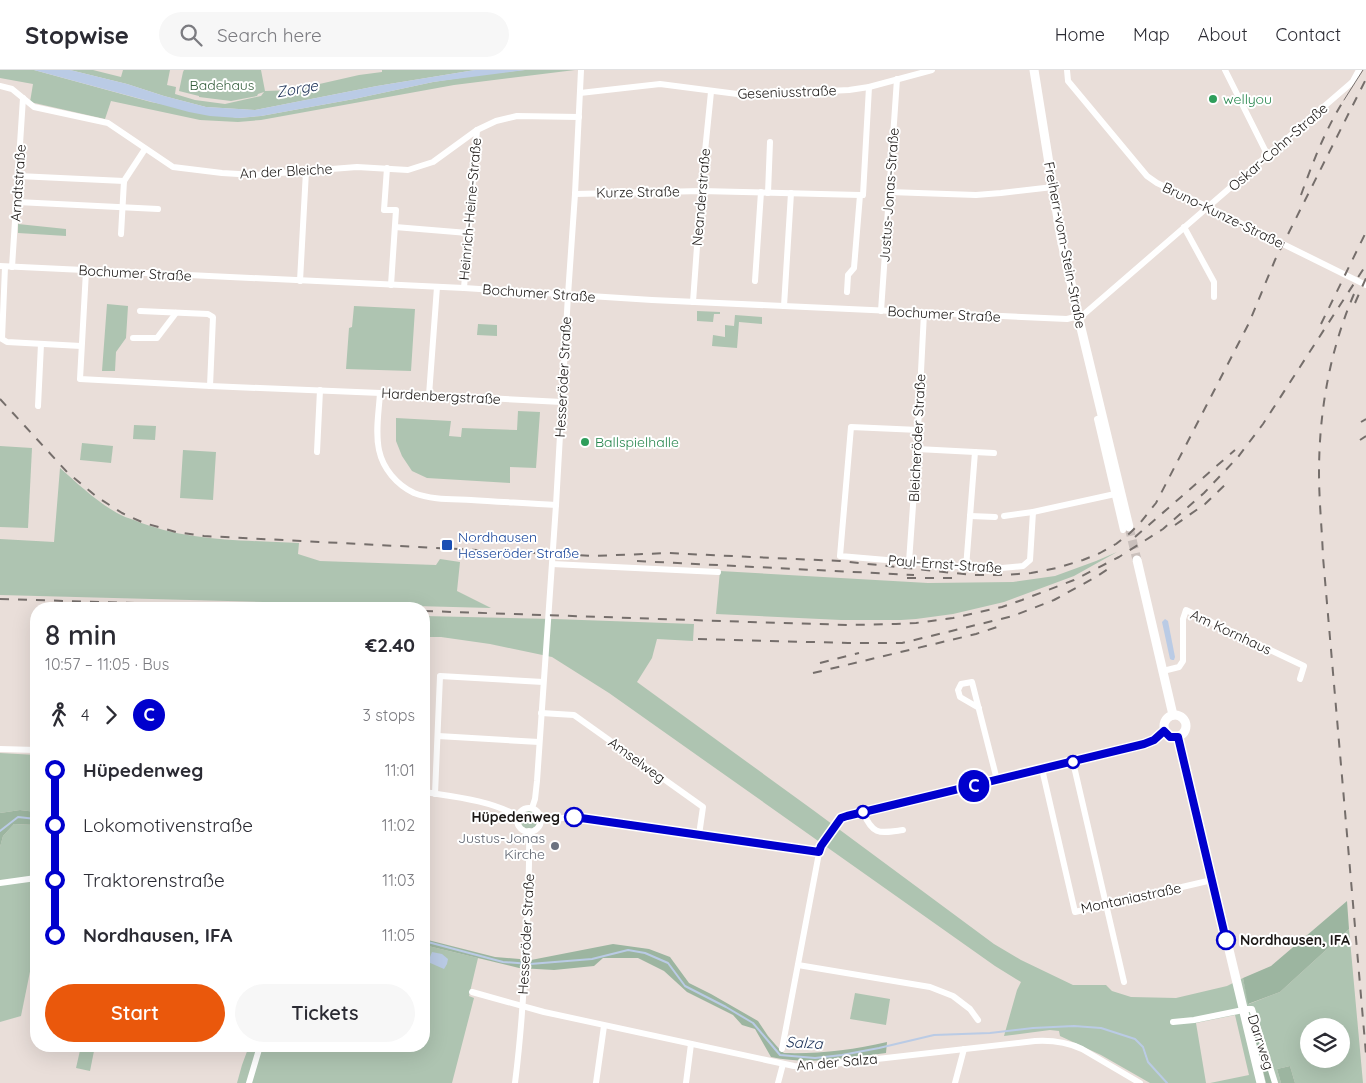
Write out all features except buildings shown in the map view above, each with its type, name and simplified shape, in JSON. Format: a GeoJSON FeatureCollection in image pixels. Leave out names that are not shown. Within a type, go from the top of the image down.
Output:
{"type":"FeatureCollection","features":[{"type":"Feature","properties":{"kind":"main road","name":"Freiherr-vom-Stein-Straße"},"geometry":{"type":"LineString","coordinates":[[1034,70],[1061,238],[1103,418],[1126,529]]}},
{"type":"Feature","properties":{"kind":"main road"},"geometry":{"type":"LineString","coordinates":[[1137,560],[1173,715]]}},
{"type":"Feature","properties":{"kind":"main road"},"geometry":{"type":"LineString","coordinates":[[1173,715],[1180,716],[1186,722],[1186,730],[1178,737],[1170,737],[1163,728],[1164,721],[1173,715]]}},
{"type":"Feature","properties":{"kind":"main road"},"geometry":{"type":"LineString","coordinates":[[1178,737],[1260,1083]]}},
{"type":"Feature","properties":{"kind":"street","name":"Hesseröder Straße"},"geometry":{"type":"LineString","coordinates":[[532,808],[537,782],[556,505],[581,70]]}},
{"type":"Feature","properties":{"kind":"street","name":"Geseniusstraße"},"geometry":{"type":"LineString","coordinates":[[580,93],[660,84],[745,96],[849,90],[869,87],[932,70]]}},
{"type":"Feature","properties":{"kind":"street","name":"Bruno-Kunze-Straße"},"geometry":{"type":"LineString","coordinates":[[1067,70],[1068,81],[1147,176],[1157,183],[1366,284]]}},
{"type":"Feature","properties":{"kind":"street"},"geometry":{"type":"LineString","coordinates":[[1225,70],[1268,156]]}},
{"type":"Feature","properties":{"kind":"street","name":"Oskar-Cohn-Straße"},"geometry":{"type":"LineString","coordinates":[[1078,316],[1083,315],[1268,156],[1350,84],[1359,70]]}},
{"type":"Feature","properties":{"kind":"street","name":"Justus-Jonas-Straße"},"geometry":{"type":"LineString","coordinates":[[881,311],[897,79]]}},
{"type":"Feature","properties":{"kind":"street","name":"An der Bleiche"},"geometry":{"type":"LineString","coordinates":[[0,86],[12,90],[34,107],[108,123],[173,167],[255,175],[357,166],[408,170],[433,162],[477,130],[496,121],[517,116],[579,117]]}},
{"type":"Feature","properties":{"kind":"street","name":"Justus-Jonas-Straße"},"geometry":{"type":"LineString","coordinates":[[848,292],[848,275],[854,268],[860,195],[863,195],[869,87]]}},
{"type":"Feature","properties":{"kind":"street","name":"Neanderstraße"},"geometry":{"type":"LineString","coordinates":[[693,302],[710,92]]}},
{"type":"Feature","properties":{"kind":"street","name":"Arndtstraße"},"geometry":{"type":"LineString","coordinates":[[23,98],[17,202],[6,267],[2,339],[6,342],[41,344]]}},
{"type":"Feature","properties":{"kind":"street","name":"Heinrich-Heine-Straße"},"geometry":{"type":"LineString","coordinates":[[464,288],[477,130]]}},
{"type":"Feature","properties":{"kind":"street"},"geometry":{"type":"LineString","coordinates":[[756,281],[770,142]]}},
{"type":"Feature","properties":{"kind":"street"},"geometry":{"type":"LineString","coordinates":[[121,234],[124,181],[145,149]]}},
{"type":"Feature","properties":{"kind":"street"},"geometry":{"type":"LineString","coordinates":[[387,168],[384,210],[396,210],[392,285]]}},
{"type":"Feature","properties":{"kind":"street"},"geometry":{"type":"LineString","coordinates":[[300,281],[306,171]]}},
{"type":"Feature","properties":{"kind":"street"},"geometry":{"type":"LineString","coordinates":[[18,176],[124,181]]}},
{"type":"Feature","properties":{"kind":"street"},"geometry":{"type":"LineString","coordinates":[[889,192],[976,195],[1053,187]]}},
{"type":"Feature","properties":{"kind":"street","name":"Kurze Straße"},"geometry":{"type":"LineString","coordinates":[[575,194],[701,191],[860,195]]}},
{"type":"Feature","properties":{"kind":"street"},"geometry":{"type":"LineString","coordinates":[[784,306],[791,193]]}},
{"type":"Feature","properties":{"kind":"street"},"geometry":{"type":"LineString","coordinates":[[17,202],[158,209]]}},
{"type":"Feature","properties":{"kind":"street"},"geometry":{"type":"LineString","coordinates":[[396,227],[468,233]]}},
{"type":"Feature","properties":{"kind":"street"},"geometry":{"type":"LineString","coordinates":[[1184,227],[1214,282],[1214,297]]}},
{"type":"Feature","properties":{"kind":"street","name":"Bochumer Straße"},"geometry":{"type":"LineString","coordinates":[[6,267],[464,288],[693,302],[924,313],[1067,319],[1078,316]]}},
{"type":"Feature","properties":{"kind":"street","name":"Hardenbergstraße"},"geometry":{"type":"LineString","coordinates":[[86,271],[80,379],[562,402]]}},
{"type":"Feature","properties":{"kind":"street"},"geometry":{"type":"LineString","coordinates":[[429,395],[437,287]]}},
{"type":"Feature","properties":{"kind":"street"},"geometry":{"type":"LineString","coordinates":[[140,311],[208,314],[213,317],[210,386]]}},
{"type":"Feature","properties":{"kind":"street"},"geometry":{"type":"LineString","coordinates":[[133,338],[157,338],[176,313]]}},
{"type":"Feature","properties":{"kind":"street","name":"Bleicheröder Straße"},"geometry":{"type":"LineString","coordinates":[[910,562],[918,448],[924,313]]}},
{"type":"Feature","properties":{"kind":"street"},"geometry":{"type":"LineString","coordinates":[[38,406],[41,344],[82,346]]}},
{"type":"Feature","properties":{"kind":"street"},"geometry":{"type":"LineString","coordinates":[[317,452],[320,390]]}},
{"type":"Feature","properties":{"kind":"street"},"geometry":{"type":"LineString","coordinates":[[380,392],[377,431],[379,452],[388,471],[396,481],[405,487],[420,494],[437,498],[556,505]]}},
{"type":"Feature","properties":{"kind":"street","name":"Freiherr-vom-Stein-Straße"},"geometry":{"type":"LineString","coordinates":[[1103,418],[1097,419],[1115,494],[1126,529]]}},
{"type":"Feature","properties":{"kind":"street","name":"Paul-Ernst-Straße"},"geometry":{"type":"LineString","coordinates":[[918,430],[851,427],[840,556],[966,568],[990,569],[1023,566],[1030,560],[1033,512]]}},
{"type":"Feature","properties":{"kind":"street"},"geometry":{"type":"LineString","coordinates":[[918,448],[994,453]]}},
{"type":"Feature","properties":{"kind":"street"},"geometry":{"type":"LineString","coordinates":[[966,568],[975,452]]}},
{"type":"Feature","properties":{"kind":"street"},"geometry":{"type":"LineString","coordinates":[[1004,516],[1033,512],[1115,494]]}},
{"type":"Feature","properties":{"kind":"street"},"geometry":{"type":"LineString","coordinates":[[970,516],[995,517]]}},
{"type":"Feature","properties":{"kind":"street"},"geometry":{"type":"LineString","coordinates":[[552,564],[718,572]]}},
{"type":"Feature","properties":{"kind":"street","name":"Am Kornhaus"},"geometry":{"type":"LineString","coordinates":[[1163,671],[1179,667],[1183,661],[1183,619],[1186,610],[1304,666],[1300,679]]}},
{"type":"Feature","properties":{"kind":"street"},"geometry":{"type":"LineString","coordinates":[[435,794],[440,676],[543,682]]}},
{"type":"Feature","properties":{"kind":"street"},"geometry":{"type":"LineString","coordinates":[[979,708],[997,780]]}},
{"type":"Feature","properties":{"kind":"street","name":"Amselweg"},"geometry":{"type":"LineString","coordinates":[[541,713],[574,715],[703,807],[699,835]]}},
{"type":"Feature","properties":{"kind":"street"},"geometry":{"type":"LineString","coordinates":[[782,1050],[819,852],[821,846],[841,818],[1144,744],[1154,740],[1164,731]]}},
{"type":"Feature","properties":{"kind":"street"},"geometry":{"type":"LineString","coordinates":[[438,736],[539,742]]}},
{"type":"Feature","properties":{"kind":"street"},"geometry":{"type":"LineString","coordinates":[[0,749],[30,750]]}},
{"type":"Feature","properties":{"kind":"street"},"geometry":{"type":"LineString","coordinates":[[1073,762],[1124,982]]}},
{"type":"Feature","properties":{"kind":"street","name":"Montaniastraße"},"geometry":{"type":"LineString","coordinates":[[1042,769],[1075,912],[1212,880]]}},
{"type":"Feature","properties":{"kind":"street"},"geometry":{"type":"LineString","coordinates":[[430,793],[490,804],[518,816]]}},
{"type":"Feature","properties":{"kind":"street"},"geometry":{"type":"LineString","coordinates":[[532,808],[540,814],[541,820],[537,828],[529,832],[519,826],[518,816],[523,810],[532,808]]}},
{"type":"Feature","properties":{"kind":"street"},"geometry":{"type":"LineString","coordinates":[[863,812],[868,824],[876,831],[904,830]]}},
{"type":"Feature","properties":{"kind":"street"},"geometry":{"type":"LineString","coordinates":[[541,820],[574,817],[819,852]]}},
{"type":"Feature","properties":{"kind":"street","name":"Hesseröder Straße"},"geometry":{"type":"LineString","coordinates":[[515,1083],[525,963],[529,885],[529,832]]}},
{"type":"Feature","properties":{"kind":"street"},"geometry":{"type":"LineString","coordinates":[[0,884],[30,879]]}},
{"type":"Feature","properties":{"kind":"street"},"geometry":{"type":"LineString","coordinates":[[798,965],[930,987],[953,996],[970,1009],[978,1020]]}},
{"type":"Feature","properties":{"kind":"street","name":"An der Salza"},"geometry":{"type":"LineString","coordinates":[[472,992],[522,1007],[604,1026],[794,1066],[811,1067],[1040,1040],[1061,1042],[1082,1049],[1140,1083]]}},
{"type":"Feature","properties":{"kind":"street","name":"Darrweg"},"geometry":{"type":"LineString","coordinates":[[1243,1010],[1252,1009],[1275,1083]]}},
{"type":"Feature","properties":{"kind":"street"},"geometry":{"type":"LineString","coordinates":[[1173,1022],[1194,1020],[1243,1010]]}},
{"type":"Feature","properties":{"kind":"street"},"geometry":{"type":"LineString","coordinates":[[596,1083],[604,1026]]}},
{"type":"Feature","properties":{"kind":"street"},"geometry":{"type":"LineString","coordinates":[[686,1083],[691,1044]]}},
{"type":"Feature","properties":{"kind":"street"},"geometry":{"type":"LineString","coordinates":[[955,1083],[964,1049]]}},
{"type":"Feature","properties":{"kind":"street"},"geometry":{"type":"LineString","coordinates":[[249,1083],[258,1052]]}},
{"type":"Feature","properties":{"kind":"street"},"geometry":{"type":"LineString","coordinates":[[778,1083],[783,1064]]}},
{"type":"Feature","properties":{"kind":"green space"},"geometry":{"type":"Polygon","coordinates":[[[0,70],[34,70],[151,102],[238,118],[261,116],[433,82],[486,74],[525,70],[575,70],[454,85],[261,120],[238,122],[200,120],[111,101],[105,119],[30,102],[33,84],[0,78],[0,70]]]}},
{"type":"Feature","properties":{"kind":"green space","name":"Badehaus"},"geometry":{"type":"Polygon","coordinates":[[[70,70],[93,70],[121,77],[123,70],[170,70],[167,85],[176,87],[175,94],[195,100],[225,104],[261,96],[264,92],[257,96],[231,101],[199,97],[179,91],[184,70],[261,70],[265,91],[293,90],[359,75],[382,72],[382,70],[475,70],[377,86],[255,110],[206,107],[70,70]]]}},
{"type":"Feature","properties":{"kind":"green space"},"geometry":{"type":"Polygon","coordinates":[[[18,224],[66,229],[66,236],[18,233],[18,224]]]}},
{"type":"Feature","properties":{"kind":"green space"},"geometry":{"type":"Polygon","coordinates":[[[107,304],[128,306],[126,338],[116,352],[115,371],[102,371],[107,304]]]}},
{"type":"Feature","properties":{"kind":"green space"},"geometry":{"type":"Polygon","coordinates":[[[354,306],[415,309],[411,371],[346,369],[349,328],[352,327],[354,306]]]}},
{"type":"Feature","properties":{"kind":"green space"},"geometry":{"type":"Polygon","coordinates":[[[697,311],[720,312],[720,314],[714,314],[713,322],[697,321],[697,311]]]}},
{"type":"Feature","properties":{"kind":"green space"},"geometry":{"type":"Polygon","coordinates":[[[735,315],[762,317],[762,324],[739,322],[737,348],[712,346],[713,335],[725,337],[725,325],[734,326],[735,315]]]}},
{"type":"Feature","properties":{"kind":"green space"},"geometry":{"type":"Polygon","coordinates":[[[478,324],[497,325],[497,336],[477,335],[478,324]]]}},
{"type":"Feature","properties":{"kind":"green space"},"geometry":{"type":"Polygon","coordinates":[[[518,411],[540,412],[536,468],[510,467],[510,483],[427,478],[412,471],[402,456],[396,441],[396,418],[451,421],[449,436],[461,437],[462,428],[517,430],[518,411]]]}},
{"type":"Feature","properties":{"kind":"green space"},"geometry":{"type":"Polygon","coordinates":[[[134,425],[156,426],[155,440],[133,439],[134,425]]]}},
{"type":"Feature","properties":{"kind":"green space"},"geometry":{"type":"Polygon","coordinates":[[[82,443],[113,446],[111,463],[80,460],[82,443]]]}},
{"type":"Feature","properties":{"kind":"green space"},"geometry":{"type":"Polygon","coordinates":[[[0,446],[32,448],[28,528],[0,527],[0,446]]]}},
{"type":"Feature","properties":{"kind":"green space"},"geometry":{"type":"Polygon","coordinates":[[[183,450],[216,452],[213,500],[180,498],[183,450]]]}},
{"type":"Feature","properties":{"kind":"green space"},"geometry":{"type":"Polygon","coordinates":[[[60,468],[94,498],[117,513],[154,527],[174,532],[216,539],[299,543],[298,554],[320,561],[436,565],[440,559],[460,562],[457,591],[491,608],[430,606],[430,602],[264,602],[0,595],[0,539],[54,542],[60,468]]]}},
{"type":"Feature","properties":{"kind":"green space"},"geometry":{"type":"Polygon","coordinates":[[[1117,552],[1074,576],[1004,602],[953,614],[901,620],[841,620],[716,614],[720,571],[928,583],[1013,582],[1055,576],[1117,552]]]}},
{"type":"Feature","properties":{"kind":"green space"},"geometry":{"type":"Polygon","coordinates":[[[430,616],[694,624],[693,641],[657,639],[652,658],[637,682],[994,944],[1021,960],[1073,985],[1106,985],[1112,991],[1131,997],[1176,998],[1227,986],[1243,978],[1249,1004],[1280,992],[1349,929],[1363,1083],[1295,1083],[1290,1066],[1277,1069],[1281,1083],[1273,1083],[1251,1022],[1266,1083],[1210,1083],[1249,1075],[1235,1015],[1196,1023],[1206,1083],[1150,1083],[1101,1055],[1060,1036],[1059,1031],[1050,1030],[1004,1036],[1021,982],[995,966],[609,693],[552,657],[490,644],[430,637],[430,616]]]}},
{"type":"Feature","properties":{"kind":"green space"},"geometry":{"type":"Polygon","coordinates":[[[0,753],[30,755],[30,811],[20,810],[0,813],[0,753]]]}},
{"type":"Feature","properties":{"kind":"green space"},"geometry":{"type":"Polygon","coordinates":[[[20,810],[30,811],[30,825],[14,824],[3,836],[0,847],[0,813],[20,810]]]}},
{"type":"Feature","properties":{"kind":"green space"},"geometry":{"type":"Polygon","coordinates":[[[529,811],[535,814],[538,820],[535,826],[529,829],[523,826],[520,820],[523,814],[529,811]]]}},
{"type":"Feature","properties":{"kind":"green space"},"geometry":{"type":"Polygon","coordinates":[[[14,824],[30,825],[30,972],[21,1016],[0,1022],[0,847],[3,836],[14,824]]]}},
{"type":"Feature","properties":{"kind":"green space"},"geometry":{"type":"Polygon","coordinates":[[[1347,901],[1349,929],[1280,992],[1248,1004],[1243,978],[1271,966],[1347,901]]]}},
{"type":"Feature","properties":{"kind":"green space"},"geometry":{"type":"Polygon","coordinates":[[[430,941],[495,957],[531,960],[613,944],[649,949],[670,957],[689,983],[758,1021],[768,1036],[784,1053],[836,1051],[887,1042],[886,1053],[814,1061],[771,1057],[755,1029],[742,1025],[733,1015],[687,992],[664,971],[638,958],[603,958],[594,966],[554,970],[519,968],[430,946],[430,941]]]}},
{"type":"Feature","properties":{"kind":"green space"},"geometry":{"type":"Polygon","coordinates":[[[430,946],[478,958],[469,996],[474,998],[452,1083],[237,1083],[247,1052],[430,1052],[430,946]]]}},
{"type":"Feature","properties":{"kind":"green space"},"geometry":{"type":"Polygon","coordinates":[[[855,993],[890,999],[886,1025],[850,1019],[855,993]]]}},
{"type":"Feature","properties":{"kind":"green space"},"geometry":{"type":"Polygon","coordinates":[[[1252,1020],[1254,1020],[1273,1083],[1266,1083],[1252,1020]]]}},
{"type":"Feature","properties":{"kind":"green space"},"geometry":{"type":"Polygon","coordinates":[[[80,1052],[94,1052],[90,1071],[76,1068],[80,1052]]]}},
{"type":"Feature","properties":{"kind":"green space"},"geometry":{"type":"Polygon","coordinates":[[[1290,1066],[1295,1083],[1281,1083],[1277,1069],[1290,1066]]]}},
{"type":"Feature","properties":{"kind":"water"},"geometry":{"type":"Polygon","coordinates":[[[34,70],[70,70],[206,107],[255,110],[377,86],[475,70],[525,70],[433,82],[354,99],[261,116],[238,118],[189,112],[34,70]]]}},
{"type":"Feature","properties":{"kind":"water"},"geometry":{"type":"Polygon","coordinates":[[[1165,619],[1168,621],[1174,660],[1170,659],[1162,622],[1165,619]]]}},
{"type":"Feature","properties":{"kind":"water"},"geometry":{"type":"Polygon","coordinates":[[[432,952],[442,954],[448,959],[444,969],[430,963],[432,952]]]}},
{"type":"Feature","properties":{"kind":"waterway","name":"Salza"},"geometry":{"type":"LineString","coordinates":[[0,831],[18,817],[30,818]]}},
{"type":"Feature","properties":{"kind":"waterway","name":"Salza"},"geometry":{"type":"LineString","coordinates":[[430,943],[503,962],[530,964],[592,959],[628,950],[645,953],[668,963],[685,986],[753,1023],[780,1055],[815,1058],[879,1048],[934,1035],[990,1033],[1074,1026],[1101,1028],[1135,1039],[1143,1047],[1148,1062],[1167,1083]]}},
{"type":"Feature","properties":{"kind":"tunnel"},"geometry":{"type":"LineString","coordinates":[[1129,527],[1137,560]]}},
{"type":"Feature","properties":{"kind":"tram line"},"geometry":{"type":"LineString","coordinates":[[1344,100],[1363,70]]}},
{"type":"Feature","properties":{"kind":"railway"},"geometry":{"type":"LineString","coordinates":[[0,399],[67,472],[97,497],[122,513],[144,523],[176,532],[204,536],[593,556],[669,553],[840,561],[973,575],[1031,573],[1057,568],[1083,560],[1116,544],[1140,523],[1156,503],[1249,323],[1275,260],[1366,79]]}},
{"type":"Feature","properties":{"kind":"railway"},"geometry":{"type":"LineString","coordinates":[[1301,195],[1325,135],[1344,100]]}},
{"type":"Feature","properties":{"kind":"railway"},"geometry":{"type":"LineString","coordinates":[[1321,324],[1366,232]]}},
{"type":"Feature","properties":{"kind":"railway"},"geometry":{"type":"LineString","coordinates":[[430,611],[850,625],[916,623],[953,618],[1002,607],[1022,600],[1074,580],[1119,557],[1163,529],[1204,493],[1238,457],[1263,424],[1366,265]]}},
{"type":"Feature","properties":{"kind":"railway"},"geometry":{"type":"LineString","coordinates":[[1355,303],[1366,278]]}},
{"type":"Feature","properties":{"kind":"railway"},"geometry":{"type":"LineString","coordinates":[[1354,294],[1332,359],[1321,427],[1319,484],[1323,557],[1366,1054]]}},
{"type":"Feature","properties":{"kind":"railway"},"geometry":{"type":"LineString","coordinates":[[1361,422],[1366,419]]}},
{"type":"Feature","properties":{"kind":"railway"},"geometry":{"type":"LineString","coordinates":[[1360,440],[1366,436]]}},
{"type":"Feature","properties":{"kind":"railway"},"geometry":{"type":"LineString","coordinates":[[1135,537],[1235,450]]}},
{"type":"Feature","properties":{"kind":"railway"},"geometry":{"type":"LineString","coordinates":[[1175,525],[1205,504],[1230,480]]}},
{"type":"Feature","properties":{"kind":"railway"},"geometry":{"type":"LineString","coordinates":[[637,561],[914,575]]}},
{"type":"Feature","properties":{"kind":"railway"},"geometry":{"type":"LineString","coordinates":[[698,639],[902,643],[1013,616],[1054,600],[1108,569]]}},
{"type":"Feature","properties":{"kind":"railway"},"geometry":{"type":"LineString","coordinates":[[907,578],[955,578]]}},
{"type":"Feature","properties":{"kind":"railway"},"geometry":{"type":"LineString","coordinates":[[0,599],[100,602]]}},
{"type":"Feature","properties":{"kind":"railway"},"geometry":{"type":"LineString","coordinates":[[813,673],[976,634],[1000,626]]}},
{"type":"Feature","properties":{"kind":"railway"},"geometry":{"type":"LineString","coordinates":[[820,663],[859,653]]}},
{"type":"Feature","properties":{"kind":"bus line","name":"C"},"geometry":{"type":"LineString","coordinates":[[574,817],[819,852],[821,846],[841,818],[1144,744],[1154,740],[1164,731],[1170,737],[1178,737],[1226,940]]}},
{"type":"Feature","properties":{"kind":"place","name":"wellyou"},"geometry":{"type":"Point","coordinates":[1213,99]}},
{"type":"Feature","properties":{"kind":"place","name":"Ballspielhalle"},"geometry":{"type":"Point","coordinates":[585,442]}},
{"type":"Feature","properties":{"kind":"place","name":"Nordhausen Hesseröder Straße"},"geometry":{"type":"Point","coordinates":[447,545]}},
{"type":"Feature","properties":{"kind":"place","name":"Hüpedenweg"},"geometry":{"type":"Point","coordinates":[574,817]}},
{"type":"Feature","properties":{"kind":"place","name":"Justus-Jonas Kirche"},"geometry":{"type":"Point","coordinates":[555,846]}},
{"type":"Feature","properties":{"kind":"place","name":"Nordhausen, IFA"},"geometry":{"type":"Point","coordinates":[1226,940]}},
{"type":"Feature","properties":{"kind":"water label","name":"Zorge"},"geometry":{"type":"Point","coordinates":[297,89]}}]}
